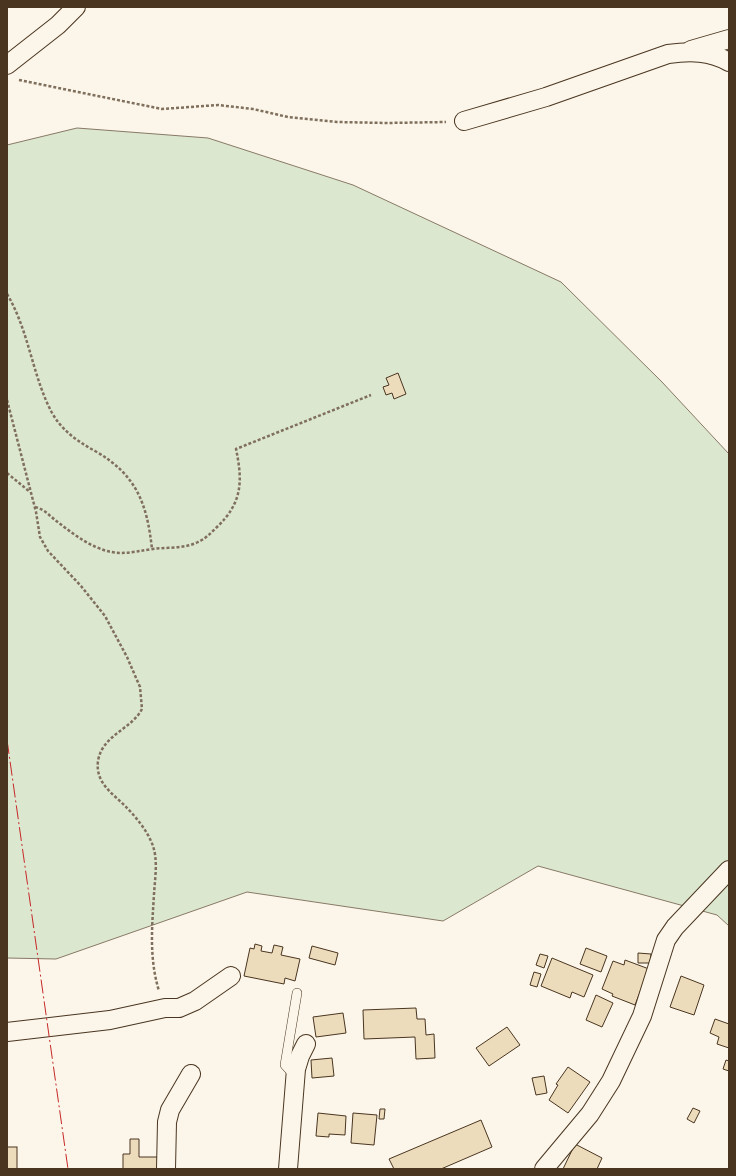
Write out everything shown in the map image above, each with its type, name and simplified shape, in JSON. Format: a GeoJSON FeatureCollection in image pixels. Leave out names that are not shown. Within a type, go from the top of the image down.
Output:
{"type":"FeatureCollection","features":[{"type":"Feature","properties":{"kind":"street"},"geometry":{"type":"LineString","coordinates":[[12,72],[76,7]]}},
{"type":"Feature","properties":{"kind":"street"},"geometry":{"type":"LineString","coordinates":[[464,121],[546,97],[668,54],[689,51],[729,39]]}},
{"type":"Feature","properties":{"kind":"street"},"geometry":{"type":"LineString","coordinates":[[689,51],[707,53],[729,62]]}},
{"type":"Feature","properties":{"kind":"street"},"geometry":{"type":"LineString","coordinates":[[544,1169],[590,1114],[611,1081],[642,1016],[666,940],[675,927],[729,870]]}},
{"type":"Feature","properties":{"kind":"street"},"geometry":{"type":"LineString","coordinates":[[7,1032],[110,1020],[165,1008],[179,1008],[195,1001],[231,976]]}},
{"type":"Feature","properties":{"kind":"street"},"geometry":{"type":"LineString","coordinates":[[288,1169],[296,1077],[300,1056],[306,1044]]}},
{"type":"Feature","properties":{"kind":"street"},"geometry":{"type":"LineString","coordinates":[[166,1169],[167,1122],[170,1110],[190,1074]]}},
{"type":"Feature","properties":{"kind":"lane"},"geometry":{"type":"LineString","coordinates":[[296,1077],[285,1065],[297,993]]}},
{"type":"Feature","properties":{"kind":"path"},"geometry":{"type":"LineString","coordinates":[[12,72],[162,109],[218,105],[253,109],[288,117],[337,122],[386,124],[464,121]]}},
{"type":"Feature","properties":{"kind":"path"},"geometry":{"type":"LineString","coordinates":[[7,294],[23,326],[28,347],[51,411],[72,437],[119,467],[128,478],[145,506],[152,549]]}},
{"type":"Feature","properties":{"kind":"path"},"geometry":{"type":"LineString","coordinates":[[35,507],[40,508],[76,535],[96,547],[114,553],[125,554],[152,549],[187,546],[199,542],[224,520],[235,503],[240,487],[240,466],[236,449],[371,395]]}},
{"type":"Feature","properties":{"kind":"path"},"geometry":{"type":"LineString","coordinates":[[7,400],[35,507],[40,537],[48,552],[98,606],[127,657],[141,691],[143,705],[139,715],[109,740],[100,754],[98,769],[105,787],[131,812],[148,836],[153,846],[156,868],[151,953],[153,973],[165,1008]]}},
{"type":"Feature","properties":{"kind":"path"},"geometry":{"type":"LineString","coordinates":[[7,473],[30,492]]}},
{"type":"Feature","properties":{"kind":"green space"},"geometry":{"type":"Polygon","coordinates":[[[77,128],[208,138],[353,185],[561,282],[662,382],[729,454],[729,926],[717,915],[538,866],[443,921],[247,892],[56,959],[7,958],[7,145],[77,128]]]}},
{"type":"Feature","properties":{"kind":"building"},"geometry":{"type":"Polygon","coordinates":[[[398,373],[406,394],[394,399],[392,393],[386,395],[383,387],[389,385],[386,378],[398,373]]]}},
{"type":"Feature","properties":{"kind":"building"},"geometry":{"type":"Polygon","coordinates":[[[255,944],[262,946],[261,951],[272,953],[274,945],[283,947],[281,955],[300,959],[295,981],[285,978],[284,984],[244,976],[250,948],[254,949],[255,944]]]}},
{"type":"Feature","properties":{"kind":"building"},"geometry":{"type":"Polygon","coordinates":[[[312,946],[338,953],[335,965],[309,958],[312,946]]]}},
{"type":"Feature","properties":{"kind":"building"},"geometry":{"type":"Polygon","coordinates":[[[586,948],[607,956],[601,972],[580,964],[586,948]]]}},
{"type":"Feature","properties":{"kind":"building"},"geometry":{"type":"Polygon","coordinates":[[[638,953],[651,954],[650,963],[638,963],[638,953]]]}},
{"type":"Feature","properties":{"kind":"building"},"geometry":{"type":"Polygon","coordinates":[[[540,954],[548,956],[544,968],[536,965],[540,954]]]}},
{"type":"Feature","properties":{"kind":"building"},"geometry":{"type":"Polygon","coordinates":[[[552,958],[593,975],[584,997],[572,992],[570,998],[541,986],[552,958]]]}},
{"type":"Feature","properties":{"kind":"building"},"geometry":{"type":"Polygon","coordinates":[[[625,960],[649,969],[635,1005],[612,996],[613,994],[602,989],[613,961],[624,965],[625,960]]]}},
{"type":"Feature","properties":{"kind":"building"},"geometry":{"type":"Polygon","coordinates":[[[534,972],[541,974],[537,987],[530,985],[534,972]]]}},
{"type":"Feature","properties":{"kind":"building"},"geometry":{"type":"Polygon","coordinates":[[[681,976],[704,985],[694,1015],[670,1007],[681,976]]]}},
{"type":"Feature","properties":{"kind":"building"},"geometry":{"type":"Polygon","coordinates":[[[596,995],[613,1003],[602,1027],[586,1020],[596,995]]]}},
{"type":"Feature","properties":{"kind":"building"},"geometry":{"type":"Polygon","coordinates":[[[416,1008],[417,1019],[425,1019],[426,1035],[434,1034],[435,1058],[416,1059],[415,1037],[364,1039],[363,1010],[416,1008]]]}},
{"type":"Feature","properties":{"kind":"building"},"geometry":{"type":"Polygon","coordinates":[[[343,1013],[346,1033],[316,1037],[313,1017],[343,1013]]]}},
{"type":"Feature","properties":{"kind":"building"},"geometry":{"type":"Polygon","coordinates":[[[715,1019],[729,1024],[729,1048],[717,1044],[719,1037],[710,1033],[715,1019]]]}},
{"type":"Feature","properties":{"kind":"building"},"geometry":{"type":"Polygon","coordinates":[[[507,1027],[520,1045],[489,1066],[476,1048],[507,1027]]]}},
{"type":"Feature","properties":{"kind":"building"},"geometry":{"type":"Polygon","coordinates":[[[332,1058],[334,1076],[312,1078],[311,1060],[332,1058]]]}},
{"type":"Feature","properties":{"kind":"building"},"geometry":{"type":"Polygon","coordinates":[[[726,1060],[729,1061],[729,1071],[723,1069],[726,1060]]]}},
{"type":"Feature","properties":{"kind":"building"},"geometry":{"type":"Polygon","coordinates":[[[568,1067],[590,1082],[568,1113],[549,1100],[558,1085],[556,1084],[568,1067]]]}},
{"type":"Feature","properties":{"kind":"building"},"geometry":{"type":"Polygon","coordinates":[[[544,1076],[547,1093],[536,1095],[532,1078],[544,1076]]]}},
{"type":"Feature","properties":{"kind":"building"},"geometry":{"type":"Polygon","coordinates":[[[693,1108],[700,1111],[694,1123],[687,1119],[693,1108]]]}},
{"type":"Feature","properties":{"kind":"building"},"geometry":{"type":"Polygon","coordinates":[[[380,1109],[385,1109],[384,1119],[379,1119],[380,1109]]]}},
{"type":"Feature","properties":{"kind":"building"},"geometry":{"type":"Polygon","coordinates":[[[318,1113],[346,1116],[345,1135],[329,1134],[329,1137],[316,1136],[318,1113]]]}},
{"type":"Feature","properties":{"kind":"building"},"geometry":{"type":"Polygon","coordinates":[[[353,1113],[377,1115],[374,1145],[351,1143],[353,1113]]]}},
{"type":"Feature","properties":{"kind":"building"},"geometry":{"type":"Polygon","coordinates":[[[481,1120],[492,1147],[441,1169],[394,1169],[389,1159],[481,1120]]]}},
{"type":"Feature","properties":{"kind":"building"},"geometry":{"type":"Polygon","coordinates":[[[130,1139],[139,1139],[139,1157],[158,1157],[158,1169],[123,1169],[123,1154],[130,1154],[130,1139]]]}},
{"type":"Feature","properties":{"kind":"building"},"geometry":{"type":"Polygon","coordinates":[[[575,1144],[602,1158],[597,1169],[563,1169],[575,1144]]]}},
{"type":"Feature","properties":{"kind":"building"},"geometry":{"type":"Polygon","coordinates":[[[7,1147],[17,1147],[17,1169],[7,1169],[7,1147]]]}},
{"type":"Feature","properties":{"kind":"power"},"geometry":{"type":"LineString","coordinates":[[7,740],[68,1169]]}}]}
